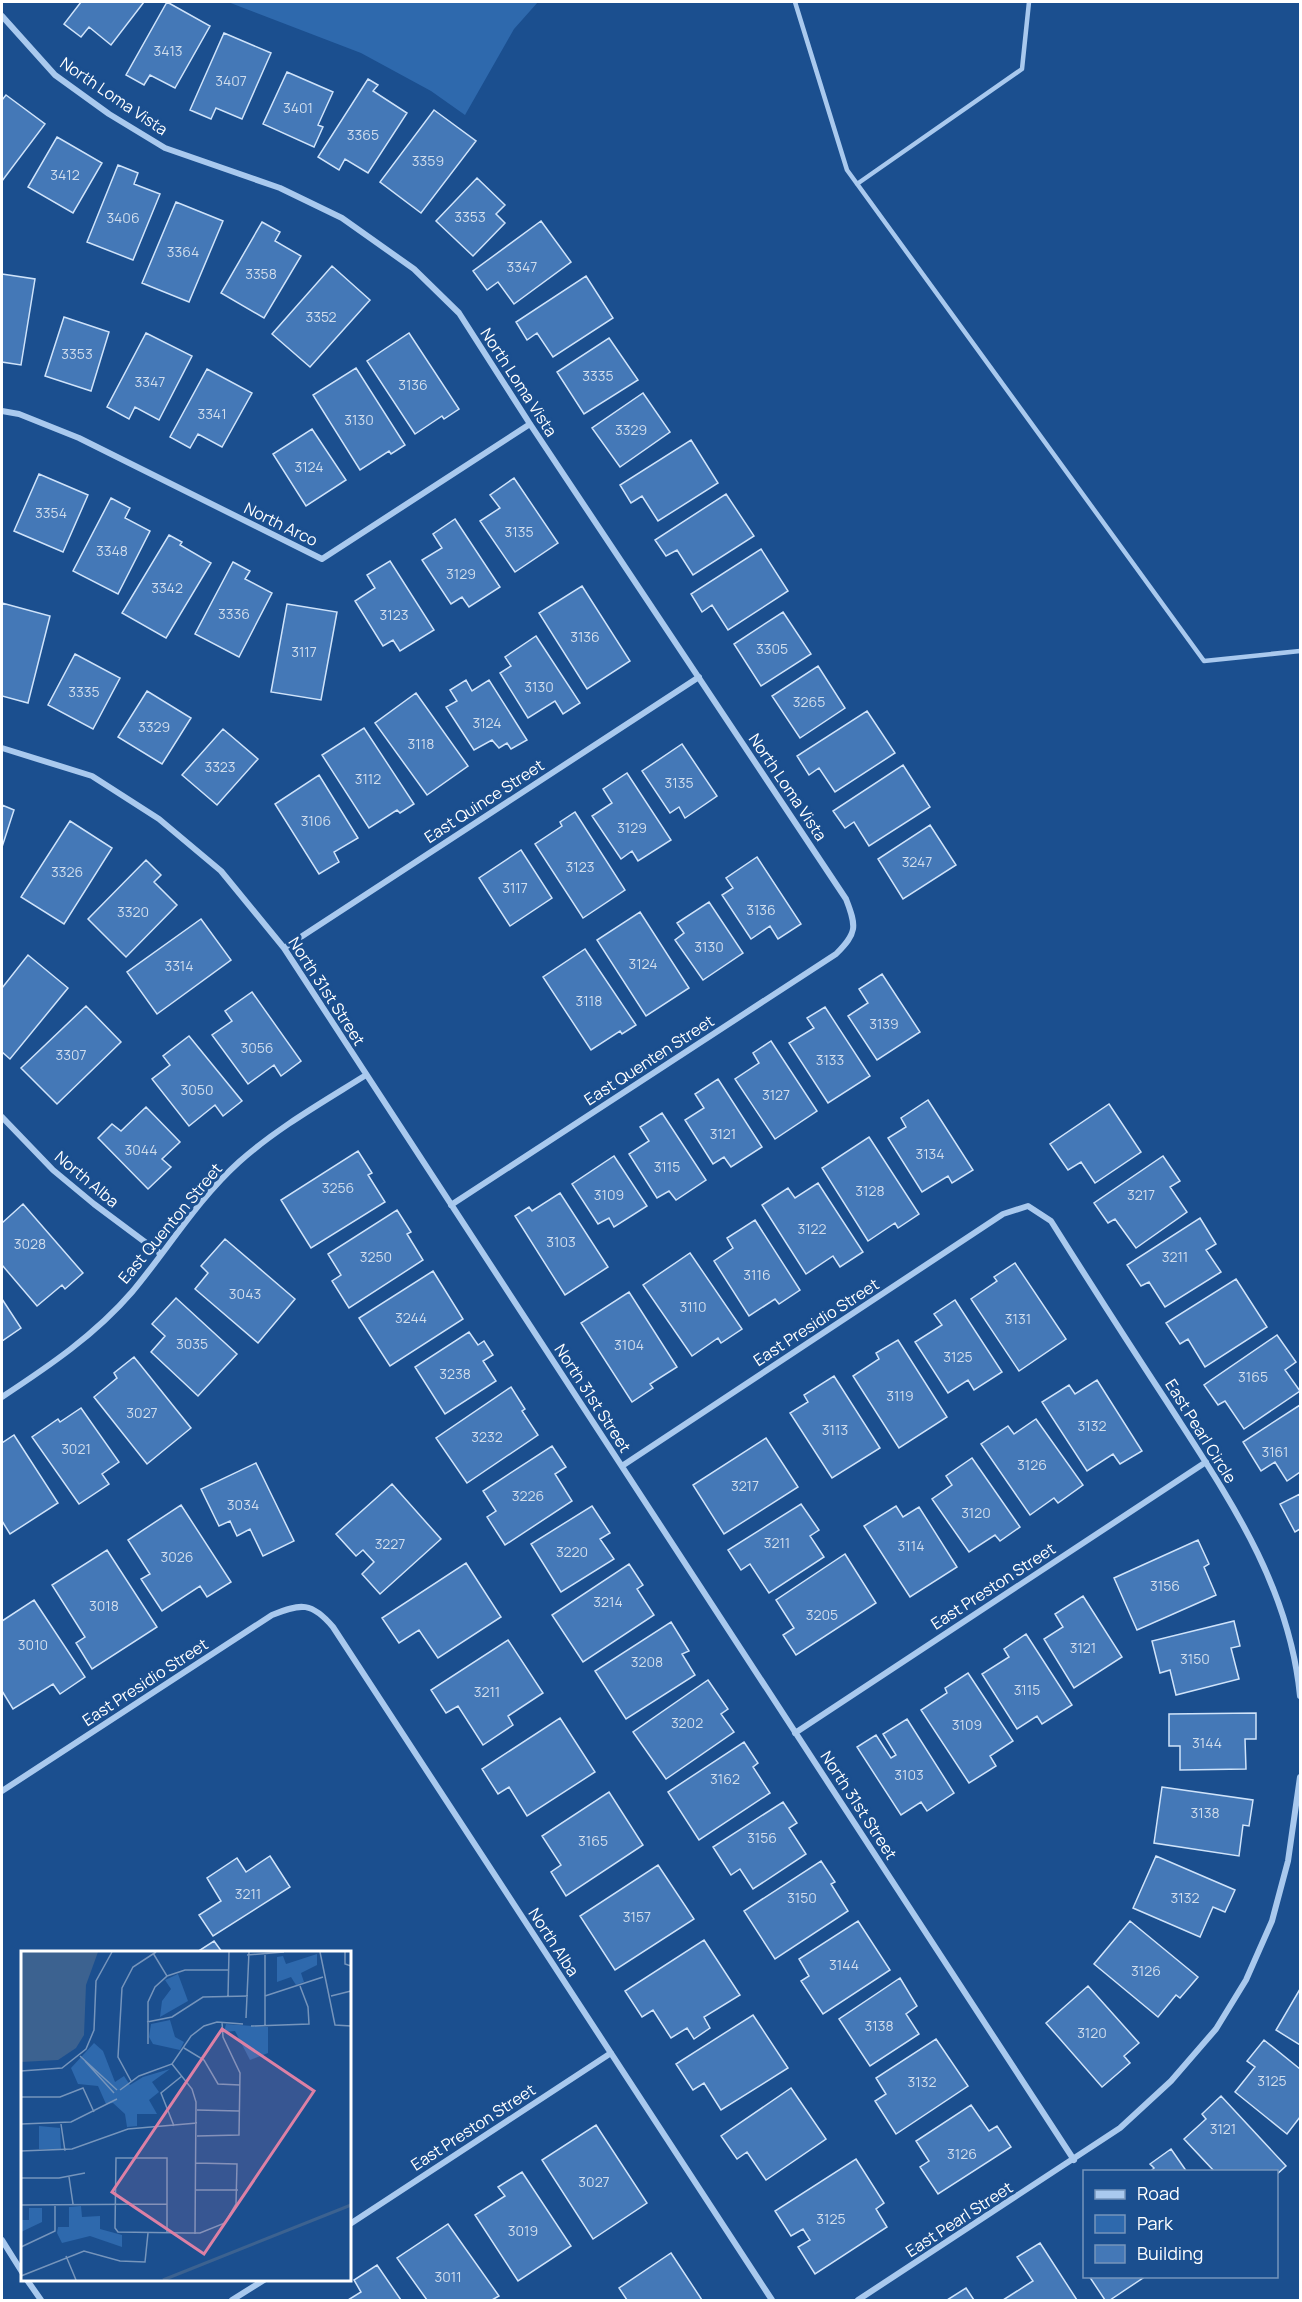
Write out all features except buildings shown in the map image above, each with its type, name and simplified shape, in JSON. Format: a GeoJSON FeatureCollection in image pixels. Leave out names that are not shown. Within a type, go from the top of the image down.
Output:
{"type":"FeatureCollection","features":[{"type":"Feature","properties":{"kind":"street","name":"North Loma Vista"},"geometry":{"type":"LineString","coordinates":[[2,16],[55,75],[118,119],[165,148],[280,188],[342,218],[414,269],[459,313],[530,424],[846,899],[853,916],[855,929]]}},
{"type":"Feature","properties":{"kind":"street","name":"North Arco"},"geometry":{"type":"LineString","coordinates":[[2,411],[20,414],[79,438],[322,559],[530,424]]}},
{"type":"Feature","properties":{"kind":"street","name":"East Quince Street"},"geometry":{"type":"LineString","coordinates":[[284,948],[699,677]]}},
{"type":"Feature","properties":{"kind":"street","name":"North 31st Street"},"geometry":{"type":"LineString","coordinates":[[2,748],[92,776],[159,819],[221,871],[284,948],[1074,2160]]}},
{"type":"Feature","properties":{"kind":"street","name":"East Quenten Street"},"geometry":{"type":"LineString","coordinates":[[451,1205],[836,954],[849,940],[855,929]]}},
{"type":"Feature","properties":{"kind":"street","name":"East Quenton Street"},"geometry":{"type":"LineString","coordinates":[[2,1397],[48,1367],[93,1333],[131,1292],[204,1199],[239,1163],[286,1126],[366,1075]]}},
{"type":"Feature","properties":{"kind":"street","name":"North Alba"},"geometry":{"type":"LineString","coordinates":[[2,1117],[53,1170],[160,1254]]}},
{"type":"Feature","properties":{"kind":"street","name":"East Presidio Street"},"geometry":{"type":"LineString","coordinates":[[622,1466],[1003,1214],[1029,1206]]}},
{"type":"Feature","properties":{"kind":"street","name":"East Pearl Circle"},"geometry":{"type":"LineString","coordinates":[[1029,1206],[1051,1221],[1249,1532],[1279,1603],[1297,1663],[1300,1696]]}},
{"type":"Feature","properties":{"kind":"street","name":"East Preston Street"},"geometry":{"type":"LineString","coordinates":[[795,1733],[1206,1462]]}},
{"type":"Feature","properties":{"kind":"street","name":"North Alba"},"geometry":{"type":"LineString","coordinates":[[307,1606],[321,1613],[333,1627],[772,2301]]}},
{"type":"Feature","properties":{"kind":"street","name":"East Presidio Street"},"geometry":{"type":"LineString","coordinates":[[2,1791],[272,1614],[291,1607],[307,1606]]}},
{"type":"Feature","properties":{"kind":"street"},"geometry":{"type":"LineString","coordinates":[[1074,2160],[1120,2128],[1172,2081],[1216,2029],[1246,1980],[1275,1911],[1288,1861],[1300,1777]]}},
{"type":"Feature","properties":{"kind":"street","name":"East Preston Street"},"geometry":{"type":"LineString","coordinates":[[351,2223],[611,2054]]}},
{"type":"Feature","properties":{"kind":"street","name":"East Pearl Street"},"geometry":{"type":"LineString","coordinates":[[858,2301],[1074,2160]]}},
{"type":"Feature","properties":{"kind":"street"},"geometry":{"type":"LineString","coordinates":[[2,2240],[21,2270]]}},
{"type":"Feature","properties":{"kind":"street"},"geometry":{"type":"LineString","coordinates":[[28,2281],[41,2301]]}},
{"type":"Feature","properties":{"kind":"street"},"geometry":{"type":"LineString","coordinates":[[232,2301],[262,2281]]}},
{"type":"Feature","properties":{"kind":"lane"},"geometry":{"type":"LineString","coordinates":[[795,2],[847,170],[1204,661],[1300,651]]}},
{"type":"Feature","properties":{"kind":"lane"},"geometry":{"type":"LineString","coordinates":[[857,184],[1022,69],[1029,2]]}},
{"type":"Feature","properties":{"kind":"green space"},"geometry":{"type":"Polygon","coordinates":[[[228,2],[538,2],[514,29],[465,115],[431,91],[361,53],[228,2]]]}}]}
